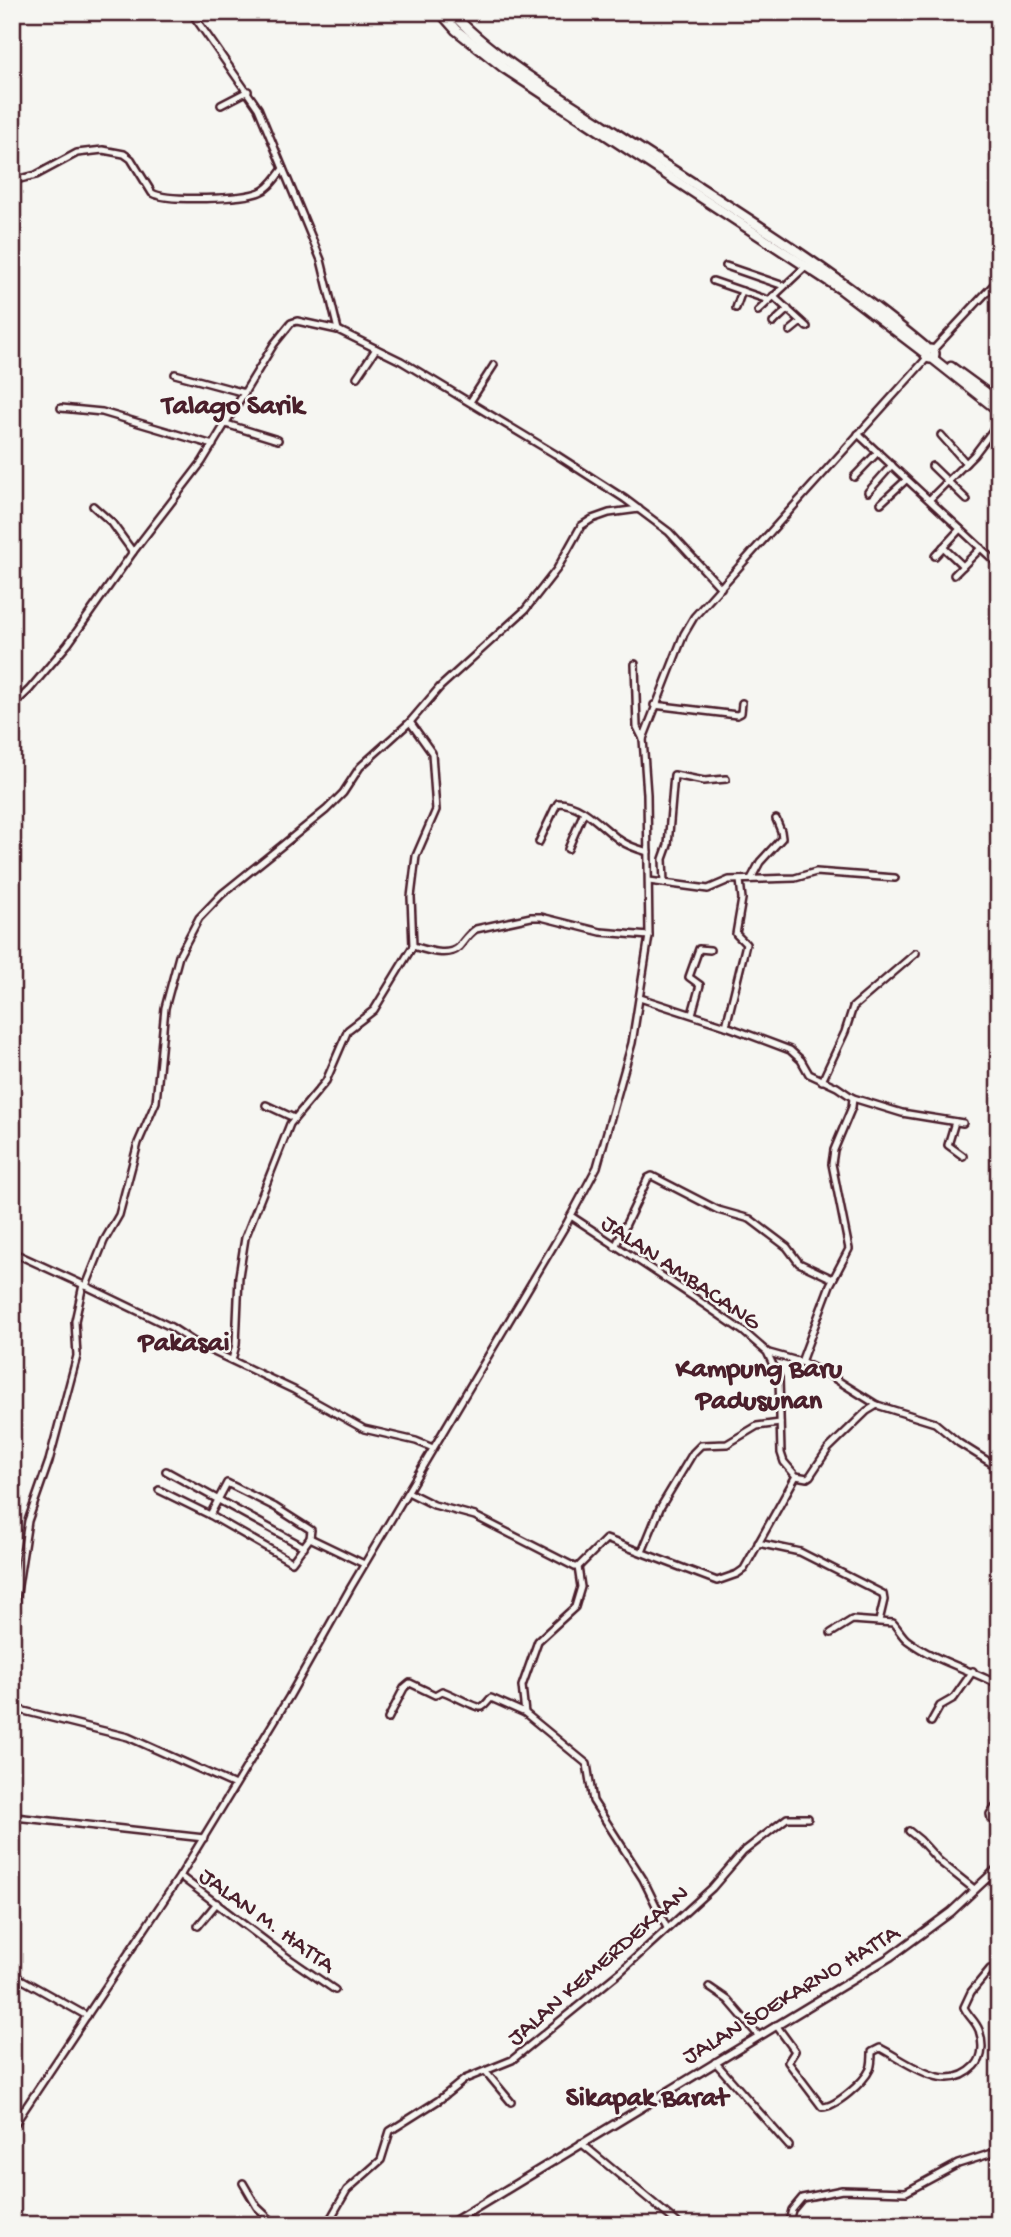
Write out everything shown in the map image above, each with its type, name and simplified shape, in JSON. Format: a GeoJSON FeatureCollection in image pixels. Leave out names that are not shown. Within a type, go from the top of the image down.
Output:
{"type":"FeatureCollection","features":[{"type":"Feature","properties":{"kind":"highway"},"geometry":{"type":"LineString","coordinates":[[440,12],[456,30],[504,68],[824,274],[862,295],[999,411]]}},
{"type":"Feature","properties":{"kind":"highway"},"geometry":{"type":"LineString","coordinates":[[451,12],[496,51],[640,154],[805,267],[824,274]]}},
{"type":"Feature","properties":{"kind":"highway"},"geometry":{"type":"LineString","coordinates":[[930,354],[999,402]]}},
{"type":"Feature","properties":{"kind":"street"},"geometry":{"type":"LineString","coordinates":[[191,12],[258,107],[326,275],[338,330]]}},
{"type":"Feature","properties":{"kind":"street"},"geometry":{"type":"LineString","coordinates":[[222,105],[248,91]]}},
{"type":"Feature","properties":{"kind":"street"},"geometry":{"type":"LineString","coordinates":[[12,181],[36,175],[77,153],[103,150],[115,151],[131,159],[152,193],[168,198],[251,195],[267,188],[282,169]]}},
{"type":"Feature","properties":{"kind":"street"},"geometry":{"type":"LineString","coordinates":[[726,266],[784,286]]}},
{"type":"Feature","properties":{"kind":"street"},"geometry":{"type":"LineString","coordinates":[[758,311],[805,267]]}},
{"type":"Feature","properties":{"kind":"street"},"geometry":{"type":"LineString","coordinates":[[643,739],[654,705],[694,617],[999,279]]}},
{"type":"Feature","properties":{"kind":"street"},"geometry":{"type":"LineString","coordinates":[[713,281],[771,298],[807,327]]}},
{"type":"Feature","properties":{"kind":"street"},"geometry":{"type":"LineString","coordinates":[[736,308],[742,291]]}},
{"type":"Feature","properties":{"kind":"street"},"geometry":{"type":"LineString","coordinates":[[773,323],[788,309]]}},
{"type":"Feature","properties":{"kind":"street"},"geometry":{"type":"LineString","coordinates":[[12,706],[63,651],[212,445],[274,344],[290,323],[298,321],[338,330],[401,361],[470,402],[639,509],[677,540],[721,588]]}},
{"type":"Feature","properties":{"kind":"street"},"geometry":{"type":"LineString","coordinates":[[790,331],[802,322]]}},
{"type":"Feature","properties":{"kind":"street"},"geometry":{"type":"LineString","coordinates":[[357,377],[376,349]]}},
{"type":"Feature","properties":{"kind":"street"},"geometry":{"type":"LineString","coordinates":[[470,402],[494,365]]}},
{"type":"Feature","properties":{"kind":"street"},"geometry":{"type":"LineString","coordinates":[[175,374],[245,393]]}},
{"type":"Feature","properties":{"kind":"street"},"geometry":{"type":"LineString","coordinates":[[61,408],[102,412],[212,445]]}},
{"type":"Feature","properties":{"kind":"street"},"geometry":{"type":"LineString","coordinates":[[930,499],[967,463],[999,422]]}},
{"type":"Feature","properties":{"kind":"street"},"geometry":{"type":"LineString","coordinates":[[226,424],[278,440]]}},
{"type":"Feature","properties":{"kind":"street"},"geometry":{"type":"LineString","coordinates":[[858,434],[999,565]]}},
{"type":"Feature","properties":{"kind":"street"},"geometry":{"type":"LineString","coordinates":[[941,436],[967,463]]}},
{"type":"Feature","properties":{"kind":"street"},"geometry":{"type":"LineString","coordinates":[[854,477],[878,452]]}},
{"type":"Feature","properties":{"kind":"street"},"geometry":{"type":"LineString","coordinates":[[868,492],[892,465]]}},
{"type":"Feature","properties":{"kind":"street"},"geometry":{"type":"LineString","coordinates":[[932,467],[967,500]]}},
{"type":"Feature","properties":{"kind":"street"},"geometry":{"type":"LineString","coordinates":[[881,503],[906,480]]}},
{"type":"Feature","properties":{"kind":"street"},"geometry":{"type":"LineString","coordinates":[[93,506],[113,523],[134,552]]}},
{"type":"Feature","properties":{"kind":"street"},"geometry":{"type":"LineString","coordinates":[[12,1624],[29,1521],[49,1461],[77,1356],[75,1321],[85,1285],[104,1241],[119,1215],[138,1143],[156,1102],[165,1009],[179,956],[199,918],[222,894],[326,810],[343,793],[360,767],[410,722],[440,687],[536,598],[558,569],[581,526],[609,513],[639,509]]}},
{"type":"Feature","properties":{"kind":"street"},"geometry":{"type":"LineString","coordinates":[[935,556],[960,529]]}},
{"type":"Feature","properties":{"kind":"street"},"geometry":{"type":"LineString","coordinates":[[943,547],[963,566]]}},
{"type":"Feature","properties":{"kind":"street"},"geometry":{"type":"LineString","coordinates":[[954,575],[981,548]]}},
{"type":"Feature","properties":{"kind":"street"},"geometry":{"type":"LineString","coordinates":[[12,2129],[204,1838],[571,1216],[597,1167],[632,1043],[649,936],[648,794],[643,739],[637,727],[635,664]]}},
{"type":"Feature","properties":{"kind":"street"},"geometry":{"type":"LineString","coordinates":[[654,705],[737,715],[741,713],[742,703]]}},
{"type":"Feature","properties":{"kind":"street"},"geometry":{"type":"LineString","coordinates":[[232,1360],[236,1345],[239,1276],[245,1238],[294,1118],[326,1081],[348,1030],[374,1010],[413,946],[411,897],[416,856],[436,810],[432,753],[410,722]]}},
{"type":"Feature","properties":{"kind":"street"},"geometry":{"type":"LineString","coordinates":[[664,883],[663,856],[668,845],[674,775],[704,781],[726,779]]}},
{"type":"Feature","properties":{"kind":"street"},"geometry":{"type":"LineString","coordinates":[[539,842],[558,803],[568,804],[584,812],[622,842],[648,852]]}},
{"type":"Feature","properties":{"kind":"street"},"geometry":{"type":"LineString","coordinates":[[568,849],[584,812]]}},
{"type":"Feature","properties":{"kind":"street"},"geometry":{"type":"LineString","coordinates":[[751,880],[760,862],[782,838],[782,831],[776,819]]}},
{"type":"Feature","properties":{"kind":"street"},"geometry":{"type":"LineString","coordinates":[[649,881],[708,889],[729,880],[795,878],[816,872],[895,877]]}},
{"type":"Feature","properties":{"kind":"street"},"geometry":{"type":"LineString","coordinates":[[726,1026],[746,944],[736,934],[742,899],[740,880]]}},
{"type":"Feature","properties":{"kind":"street"},"geometry":{"type":"LineString","coordinates":[[413,946],[432,951],[452,951],[476,929],[537,917],[601,932],[649,936]]}},
{"type":"Feature","properties":{"kind":"street"},"geometry":{"type":"LineString","coordinates":[[692,1014],[700,985],[689,977],[699,949],[710,950]]}},
{"type":"Feature","properties":{"kind":"street"},"geometry":{"type":"LineString","coordinates":[[822,1081],[845,1032],[853,1007],[916,953]]}},
{"type":"Feature","properties":{"kind":"street"},"geometry":{"type":"LineString","coordinates":[[640,998],[790,1050],[801,1060],[809,1074],[853,1098],[902,1114],[963,1123]]}},
{"type":"Feature","properties":{"kind":"street"},"geometry":{"type":"LineString","coordinates":[[801,1362],[833,1279],[849,1249],[833,1172],[833,1155],[853,1098]]}},
{"type":"Feature","properties":{"kind":"street"},"geometry":{"type":"LineString","coordinates":[[266,1105],[294,1118]]}},
{"type":"Feature","properties":{"kind":"street"},"geometry":{"type":"LineString","coordinates":[[955,1122],[948,1145],[963,1156]]}},
{"type":"Feature","properties":{"kind":"street"},"geometry":{"type":"LineString","coordinates":[[615,1247],[648,1178],[652,1176],[714,1208],[750,1219],[787,1247],[799,1263],[833,1279]]}},
{"type":"Feature","properties":{"kind":"street","name":"JALAN AMBACANG"},"geometry":{"type":"LineString","coordinates":[[571,1216],[692,1296],[767,1352],[779,1378],[783,1458],[796,1476]]}},
{"type":"Feature","properties":{"kind":"street"},"geometry":{"type":"LineString","coordinates":[[12,1252],[172,1327],[192,1342],[294,1390],[364,1429],[416,1441],[433,1448]]}},
{"type":"Feature","properties":{"kind":"street"},"geometry":{"type":"LineString","coordinates":[[767,1352],[801,1362],[829,1375],[877,1405],[935,1423],[959,1443],[999,1468]]}},
{"type":"Feature","properties":{"kind":"street"},"geometry":{"type":"LineString","coordinates":[[578,1567],[603,1540],[613,1540],[717,1581],[741,1572],[796,1476],[810,1476],[828,1449],[867,1410],[877,1405]]}},
{"type":"Feature","properties":{"kind":"street"},"geometry":{"type":"LineString","coordinates":[[642,1552],[657,1513],[693,1453],[701,1445],[727,1444],[757,1426],[780,1423]]}},
{"type":"Feature","properties":{"kind":"street"},"geometry":{"type":"LineString","coordinates":[[166,1471],[304,1547]]}},
{"type":"Feature","properties":{"kind":"street"},"geometry":{"type":"LineString","coordinates":[[159,1490],[210,1515],[292,1562],[310,1538],[311,1530],[275,1507],[227,1483],[210,1515]]}},
{"type":"Feature","properties":{"kind":"street"},"geometry":{"type":"LineString","coordinates":[[408,1492],[434,1505],[475,1516],[578,1567]]}},
{"type":"Feature","properties":{"kind":"street"},"geometry":{"type":"LineString","coordinates":[[310,1538],[364,1564]]}},
{"type":"Feature","properties":{"kind":"street"},"geometry":{"type":"LineString","coordinates":[[758,1543],[800,1552],[876,1589],[884,1596],[879,1621]]}},
{"type":"Feature","properties":{"kind":"street"},"geometry":{"type":"LineString","coordinates":[[525,1713],[522,1686],[538,1641],[575,1607],[581,1587],[578,1567]]}},
{"type":"Feature","properties":{"kind":"street"},"geometry":{"type":"LineString","coordinates":[[831,1633],[852,1620],[893,1623],[906,1639],[941,1660],[973,1671],[999,1685]]}},
{"type":"Feature","properties":{"kind":"street"},"geometry":{"type":"LineString","coordinates":[[931,1722],[940,1706],[954,1698],[973,1671]]}},
{"type":"Feature","properties":{"kind":"street"},"geometry":{"type":"LineString","coordinates":[[388,1719],[404,1688],[410,1683],[435,1695],[442,1691],[453,1694],[477,1707],[483,1706],[491,1698],[525,1713],[587,1764],[596,1808],[643,1879],[667,1928]]}},
{"type":"Feature","properties":{"kind":"street"},"geometry":{"type":"LineString","coordinates":[[12,1708],[128,1737],[235,1785]]}},
{"type":"Feature","properties":{"kind":"street"},"geometry":{"type":"LineString","coordinates":[[999,1802],[990,1814],[999,1827]]}},
{"type":"Feature","properties":{"kind":"street"},"geometry":{"type":"LineString","coordinates":[[15,1817],[204,1838]]}},
{"type":"Feature","properties":{"kind":"street","name":"JALAN KEMERDEKAAN"},"geometry":{"type":"LineString","coordinates":[[325,2225],[347,2190],[381,2160],[390,2131],[465,2080],[512,2060],[601,1990],[712,1888],[743,1852],[787,1818],[808,1818]]}},
{"type":"Feature","properties":{"kind":"street"},"geometry":{"type":"LineString","coordinates":[[909,1832],[974,1889]]}},
{"type":"Feature","properties":{"kind":"street","name":"JALAN SOEKARNO HATTA"},"geometry":{"type":"LineString","coordinates":[[448,2225],[890,1957],[940,1920],[999,1867]]}},
{"type":"Feature","properties":{"kind":"street","name":"JALAN M. HATTA"},"geometry":{"type":"LineString","coordinates":[[180,1876],[335,1990]]}},
{"type":"Feature","properties":{"kind":"street"},"geometry":{"type":"LineString","coordinates":[[198,1926],[217,1903]]}},
{"type":"Feature","properties":{"kind":"street"},"geometry":{"type":"LineString","coordinates":[[776,2025],[795,2051],[788,2062],[822,2107],[831,2106],[856,2087],[870,2070],[872,2052],[880,2048],[924,2074],[951,2077],[964,2075],[982,2056],[980,2033],[964,2009],[966,2000],[990,1969],[999,1968]]}},
{"type":"Feature","properties":{"kind":"street"},"geometry":{"type":"LineString","coordinates":[[12,1974],[87,2016]]}},
{"type":"Feature","properties":{"kind":"street"},"geometry":{"type":"LineString","coordinates":[[709,1987],[728,2000],[758,2035]]}},
{"type":"Feature","properties":{"kind":"street"},"geometry":{"type":"LineString","coordinates":[[715,2062],[789,2146]]}},
{"type":"Feature","properties":{"kind":"street"},"geometry":{"type":"LineString","coordinates":[[486,2072],[511,2102]]}},
{"type":"Feature","properties":{"kind":"street"},"geometry":{"type":"LineString","coordinates":[[580,2143],[680,2225]]}},
{"type":"Feature","properties":{"kind":"street"},"geometry":{"type":"LineString","coordinates":[[788,2225],[792,2210],[802,2198],[842,2190],[906,2192],[965,2161],[999,2151]]}},
{"type":"Feature","properties":{"kind":"street"},"geometry":{"type":"LineString","coordinates":[[243,2183],[257,2207],[276,2225]]}},
{"type":"Feature","properties":{"kind":"district","name":"Talago Sarik"},"geometry":{"type":"Point","coordinates":[233,403]}},
{"type":"Feature","properties":{"kind":"district","name":"Pakasai"},"geometry":{"type":"Point","coordinates":[184,1340]}},
{"type":"Feature","properties":{"kind":"district","name":"Kampung Baru Padusunan"},"geometry":{"type":"Point","coordinates":[759,1382]}},
{"type":"Feature","properties":{"kind":"district","name":"Sikapak Barat"},"geometry":{"type":"Point","coordinates":[647,2095]}}]}
